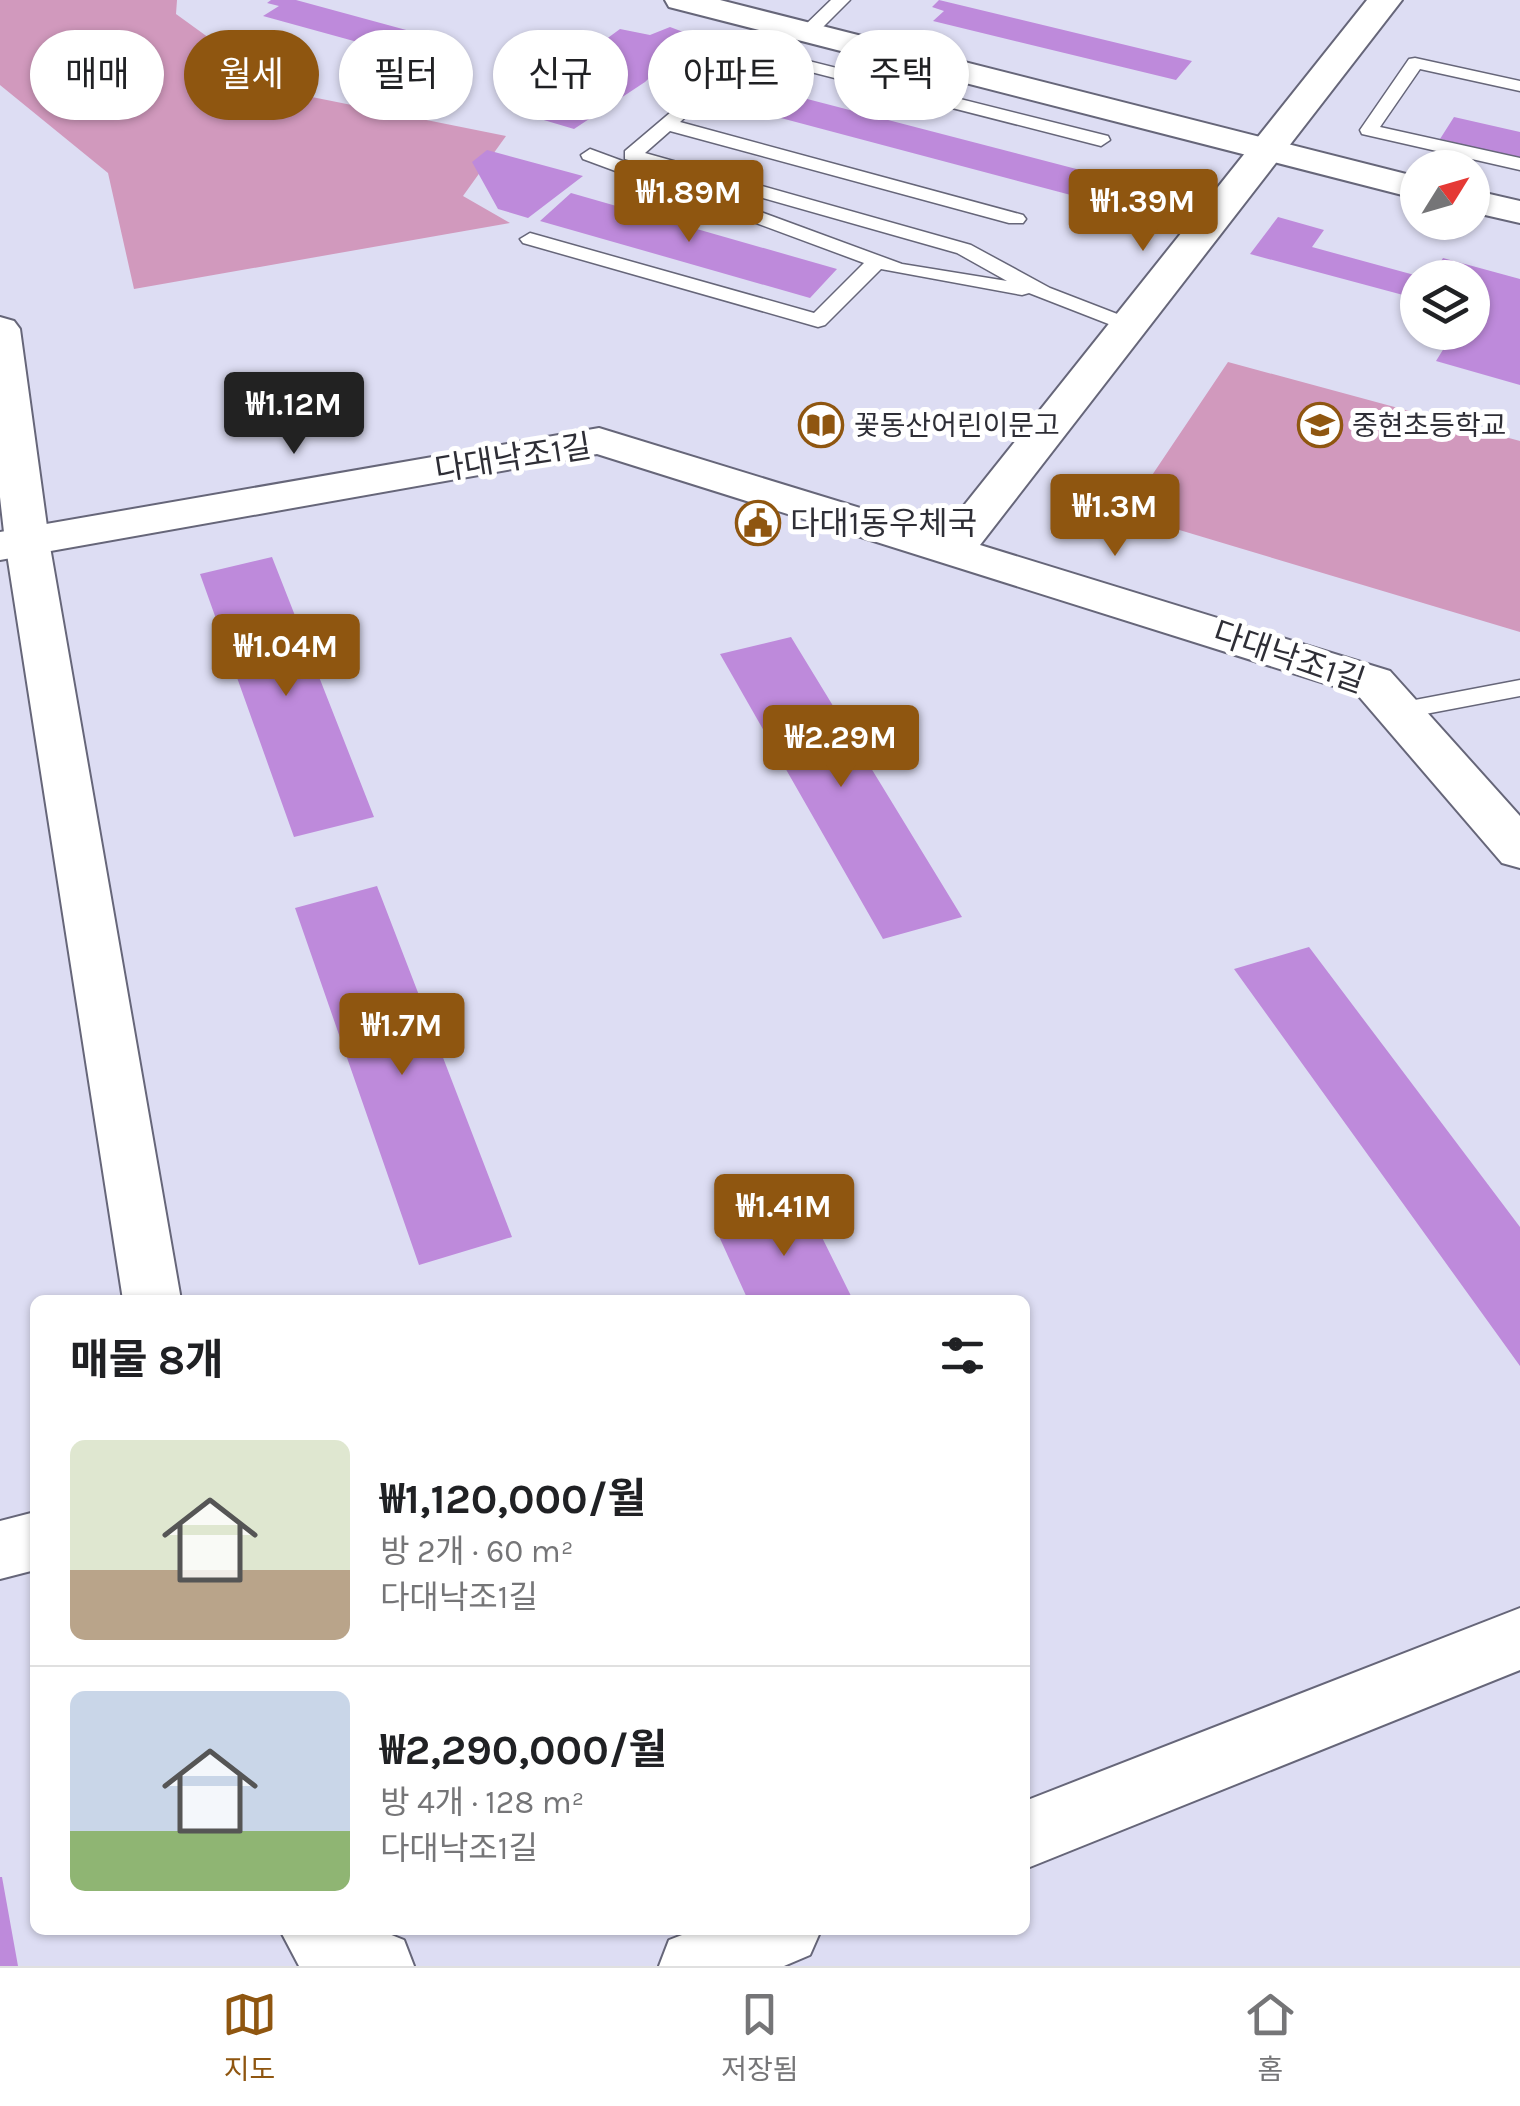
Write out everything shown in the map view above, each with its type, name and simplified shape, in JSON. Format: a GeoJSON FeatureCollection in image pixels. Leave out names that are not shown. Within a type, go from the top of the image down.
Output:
{"type":"FeatureCollection","features":[{"type":"Feature","properties":{"kind":"street"},"geometry":{"type":"LineString","coordinates":[[681,0],[796,30]]}},
{"type":"Feature","properties":{"kind":"street"},"geometry":{"type":"LineString","coordinates":[[953,548],[1385,0]]}},
{"type":"Feature","properties":{"kind":"street"},"geometry":{"type":"LineString","coordinates":[[814,35],[1400,184]]}},
{"type":"Feature","properties":{"kind":"street"},"geometry":{"type":"LineString","coordinates":[[1490,205],[1520,212]]}},
{"type":"Feature","properties":{"kind":"street"},"geometry":{"type":"LineString","coordinates":[[0,329],[14,544],[151,1295]]}},
{"type":"Feature","properties":{"kind":"street","name":"다대낙조1길"},"geometry":{"type":"LineString","coordinates":[[14,544],[600,441],[1373,682],[1520,850]]}},
{"type":"Feature","properties":{"kind":"street"},"geometry":{"type":"LineString","coordinates":[[0,1550],[30,1542]]}},
{"type":"Feature","properties":{"kind":"street"},"geometry":{"type":"LineString","coordinates":[[1030,1833],[1520,1639]]}},
{"type":"Feature","properties":{"kind":"street"},"geometry":{"type":"LineString","coordinates":[[320,1935],[327,1944],[378,1966]]}},
{"type":"Feature","properties":{"kind":"street"},"geometry":{"type":"LineString","coordinates":[[695,1966],[773,1935]]}},
{"type":"Feature","properties":{"kind":"lane"},"geometry":{"type":"LineString","coordinates":[[810,30],[841,0]]}},
{"type":"Feature","properties":{"kind":"lane"},"geometry":{"type":"LineString","coordinates":[[1101,140],[749,51],[632,155],[964,249],[1043,292],[1131,326]]}},
{"type":"Feature","properties":{"kind":"lane"},"geometry":{"type":"LineString","coordinates":[[1520,86],[1415,62],[1369,130],[1520,164]]}},
{"type":"Feature","properties":{"kind":"lane"},"geometry":{"type":"LineString","coordinates":[[668,124],[1016,219]]}},
{"type":"Feature","properties":{"kind":"lane"},"geometry":{"type":"LineString","coordinates":[[590,155],[878,262],[1043,292]]}},
{"type":"Feature","properties":{"kind":"lane"},"geometry":{"type":"LineString","coordinates":[[798,202],[834,169]]}},
{"type":"Feature","properties":{"kind":"lane"},"geometry":{"type":"LineString","coordinates":[[530,238],[818,321],[878,262]]}},
{"type":"Feature","properties":{"kind":"lane"},"geometry":{"type":"LineString","coordinates":[[1399,710],[1520,688]]}},
{"type":"Feature","properties":{"kind":"shaded area"},"geometry":{"type":"Polygon","coordinates":[[[0,0],[177,0],[176,14],[198,30],[184,30],[184,120],[319,120],[319,98],[339,102],[339,120],[426,120],[506,136],[463,196],[510,223],[134,289],[108,173],[43,120],[164,120],[164,30],[30,30],[30,109],[0,85],[0,0]]]}},
{"type":"Feature","properties":{"kind":"shaded area"},"geometry":{"type":"Polygon","coordinates":[[[1228,362],[1520,441],[1520,632],[1126,514],[1228,362]]]}},
{"type":"Feature","properties":{"kind":"building"},"geometry":{"type":"Polygon","coordinates":[[[296,0],[406,30],[339,30],[339,37],[263,16],[279,6],[267,3],[296,0]]]}},
{"type":"Feature","properties":{"kind":"building"},"geometry":{"type":"Polygon","coordinates":[[[939,0],[1192,61],[1176,80],[933,21],[944,11],[932,7],[939,0]]]}},
{"type":"Feature","properties":{"kind":"building"},"geometry":{"type":"Polygon","coordinates":[[[628,31],[648,35],[648,79],[628,93],[628,31]]]}},
{"type":"Feature","properties":{"kind":"building"},"geometry":{"type":"Polygon","coordinates":[[[814,101],[834,106],[834,120],[888,120],[1153,189],[1135,212],[788,120],[814,120],[814,101]]]}},
{"type":"Feature","properties":{"kind":"building"},"geometry":{"type":"Polygon","coordinates":[[[1454,117],[1520,132],[1520,158],[1490,150],[1440,139],[1454,117]]]}},
{"type":"Feature","properties":{"kind":"building"},"geometry":{"type":"Polygon","coordinates":[[[544,120],[588,120],[574,129],[544,120]]]}},
{"type":"Feature","properties":{"kind":"building"},"geometry":{"type":"Polygon","coordinates":[[[487,150],[583,176],[528,218],[498,209],[472,162],[487,150]]]}},
{"type":"Feature","properties":{"kind":"building"},"geometry":{"type":"Polygon","coordinates":[[[571,193],[837,269],[810,298],[540,221],[571,193]]]}},
{"type":"Feature","properties":{"kind":"building"},"geometry":{"type":"Polygon","coordinates":[[[1278,217],[1324,230],[1312,247],[1400,271],[1400,294],[1250,254],[1278,217]]]}},
{"type":"Feature","properties":{"kind":"building"},"geometry":{"type":"Polygon","coordinates":[[[1490,271],[1520,279],[1520,385],[1436,361],[1443,350],[1490,350],[1490,271]]]}},
{"type":"Feature","properties":{"kind":"building"},"geometry":{"type":"Polygon","coordinates":[[[272,557],[374,817],[294,837],[200,574],[272,557]]]}},
{"type":"Feature","properties":{"kind":"building"},"geometry":{"type":"Polygon","coordinates":[[[791,637],[962,917],[883,939],[720,654],[791,637]]]}},
{"type":"Feature","properties":{"kind":"building"},"geometry":{"type":"Polygon","coordinates":[[[377,886],[512,1237],[419,1265],[295,908],[377,886]]]}},
{"type":"Feature","properties":{"kind":"building"},"geometry":{"type":"Polygon","coordinates":[[[1309,947],[1520,1227],[1520,1366],[1234,969],[1309,947]]]}},
{"type":"Feature","properties":{"kind":"building"},"geometry":{"type":"Polygon","coordinates":[[[806,1205],[851,1295],[746,1295],[717,1232],[806,1205]]]}},
{"type":"Feature","properties":{"kind":"building"},"geometry":{"type":"Polygon","coordinates":[[[2,1877],[18,1966],[0,1966],[2,1877]]]}},
{"type":"Feature","properties":{"kind":"place","name":"꽃동산어린이문고"},"geometry":{"type":"Point","coordinates":[821,425]}},
{"type":"Feature","properties":{"kind":"place","name":"중현초등학교"},"geometry":{"type":"Point","coordinates":[1320,425]}},
{"type":"Feature","properties":{"kind":"place","name":"다대1동우체국"},"geometry":{"type":"Point","coordinates":[758,523]}}]}
